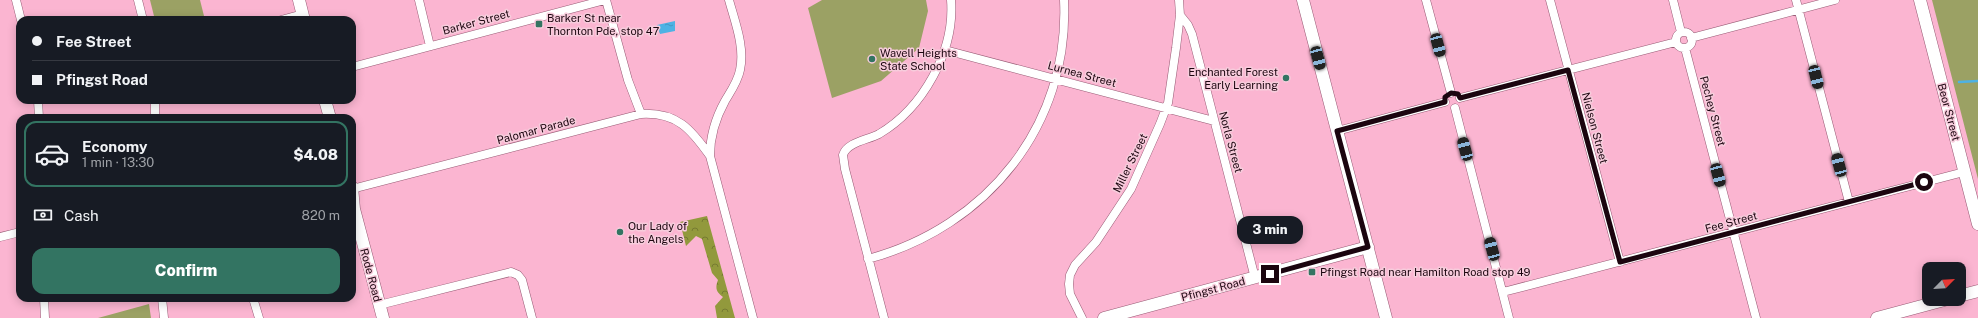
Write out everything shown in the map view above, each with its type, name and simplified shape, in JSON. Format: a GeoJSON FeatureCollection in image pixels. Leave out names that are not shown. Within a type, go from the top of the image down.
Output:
{"type":"FeatureCollection","features":[{"type":"Feature","properties":{"kind":"main road"},"geometry":{"type":"LineString","coordinates":[[299,0],[304,16]]}},
{"type":"Feature","properties":{"kind":"main road"},"geometry":{"type":"LineString","coordinates":[[1303,0],[1386,318]]}},
{"type":"Feature","properties":{"kind":"main road","name":"Beor Street"},"geometry":{"type":"LineString","coordinates":[[1920,0],[1978,224]]}},
{"type":"Feature","properties":{"kind":"main road"},"geometry":{"type":"LineString","coordinates":[[326,104],[329,114]]}},
{"type":"Feature","properties":{"kind":"main road","name":"Rode Road"},"geometry":{"type":"LineString","coordinates":[[356,218],[383,318]]}},
{"type":"Feature","properties":{"kind":"main road","name":"Pfingst Road"},"geometry":{"type":"LineString","coordinates":[[1104,318],[1368,247]]}},
{"type":"Feature","properties":{"kind":"main road"},"geometry":{"type":"LineString","coordinates":[[1966,294],[1978,291]]}},
{"type":"Feature","properties":{"kind":"main road"},"geometry":{"type":"LineString","coordinates":[[1877,318],[1922,306]]}},
{"type":"Feature","properties":{"kind":"street"},"geometry":{"type":"LineString","coordinates":[[16,0],[20,16]]}},
{"type":"Feature","properties":{"kind":"street"},"geometry":{"type":"LineString","coordinates":[[138,0],[142,16]]}},
{"type":"Feature","properties":{"kind":"street"},"geometry":{"type":"LineString","coordinates":[[419,0],[430,46]]}},
{"type":"Feature","properties":{"kind":"street"},"geometry":{"type":"LineString","coordinates":[[606,0],[628,80],[641,114]]}},
{"type":"Feature","properties":{"kind":"street","name":"Barker Street"},"geometry":{"type":"LineString","coordinates":[[356,66],[606,0]]}},
{"type":"Feature","properties":{"kind":"street"},"geometry":{"type":"LineString","coordinates":[[729,0],[740,44],[742,62],[738,78],[715,122],[710,140],[710,156],[753,318]]}},
{"type":"Feature","properties":{"kind":"street"},"geometry":{"type":"LineString","coordinates":[[884,318],[843,163],[844,152],[848,147],[878,134],[899,120],[916,102],[931,79],[945,50],[950,27],[951,0]]}},
{"type":"Feature","properties":{"kind":"street"},"geometry":{"type":"LineString","coordinates":[[868,259],[928,236],[963,214],[989,192],[1007,174],[1040,122],[1055,78],[1064,35],[1064,0]]}},
{"type":"Feature","properties":{"kind":"street","name":"Miller Street"},"geometry":{"type":"LineString","coordinates":[[1082,318],[1070,294],[1070,275],[1075,265],[1096,242],[1131,189],[1166,108],[1180,14],[1179,0]]}},
{"type":"Feature","properties":{"kind":"street"},"geometry":{"type":"LineString","coordinates":[[1426,0],[1451,93]]}},
{"type":"Feature","properties":{"kind":"street","name":"Nielson Street"},"geometry":{"type":"LineString","coordinates":[[1550,0],[1620,262]]}},
{"type":"Feature","properties":{"kind":"street"},"geometry":{"type":"LineString","coordinates":[[1673,0],[1681,32]]}},
{"type":"Feature","properties":{"kind":"street"},"geometry":{"type":"LineString","coordinates":[[1796,0],[1849,202]]}},
{"type":"Feature","properties":{"kind":"street"},"geometry":{"type":"LineString","coordinates":[[1691,38],[1835,0]]}},
{"type":"Feature","properties":{"kind":"street","name":"Norla Street"},"geometry":{"type":"LineString","coordinates":[[1180,14],[1191,30],[1255,278]]}},
{"type":"Feature","properties":{"kind":"street"},"geometry":{"type":"LineString","coordinates":[[1681,32],[1686,32],[1691,38],[1690,45],[1685,48],[1680,47],[1676,42],[1677,35],[1681,32]]}},
{"type":"Feature","properties":{"kind":"street"},"geometry":{"type":"LineString","coordinates":[[1460,98],[1676,42]]}},
{"type":"Feature","properties":{"kind":"street","name":"Pechey Street"},"geometry":{"type":"LineString","coordinates":[[1685,48],[1756,318]]}},
{"type":"Feature","properties":{"kind":"street","name":"Lurnea Street"},"geometry":{"type":"LineString","coordinates":[[945,50],[1214,121]]}},
{"type":"Feature","properties":{"kind":"street"},"geometry":{"type":"LineString","coordinates":[[1451,93],[1458,94],[1460,98],[1460,103],[1455,108],[1450,108],[1445,102],[1445,97],[1451,93]]}},
{"type":"Feature","properties":{"kind":"street"},"geometry":{"type":"LineString","coordinates":[[1337,131],[1445,102]]}},
{"type":"Feature","properties":{"kind":"street"},"geometry":{"type":"LineString","coordinates":[[38,104],[39,114]]}},
{"type":"Feature","properties":{"kind":"street"},"geometry":{"type":"LineString","coordinates":[[1455,108],[1510,318]]}},
{"type":"Feature","properties":{"kind":"street","name":"Palomar Parade"},"geometry":{"type":"LineString","coordinates":[[356,187],[641,114],[664,115],[680,123],[695,135],[710,156]]}},
{"type":"Feature","properties":{"kind":"street","name":"Fee Street"},"geometry":{"type":"LineString","coordinates":[[1503,292],[1964,172]]}},
{"type":"Feature","properties":{"kind":"street"},"geometry":{"type":"LineString","coordinates":[[0,237],[16,233]]}},
{"type":"Feature","properties":{"kind":"street"},"geometry":{"type":"LineString","coordinates":[[379,305],[511,272],[518,275],[522,280],[532,318]]}},
{"type":"Feature","properties":{"kind":"street"},"geometry":{"type":"LineString","coordinates":[[44,302],[45,318]]}},
{"type":"Feature","properties":{"kind":"street"},"geometry":{"type":"LineString","coordinates":[[162,302],[164,318]]}},
{"type":"Feature","properties":{"kind":"street"},"geometry":{"type":"LineString","coordinates":[[255,302],[259,318]]}},
{"type":"Feature","properties":{"kind":"green space"},"geometry":{"type":"Polygon","coordinates":[[[150,0],[200,0],[204,16],[154,16],[150,0]]]}},
{"type":"Feature","properties":{"kind":"green space"},"geometry":{"type":"Polygon","coordinates":[[[822,0],[926,0],[928,11],[919,48],[881,81],[832,98],[808,8],[822,0]]]}},
{"type":"Feature","properties":{"kind":"green space"},"geometry":{"type":"Polygon","coordinates":[[[1932,0],[1978,0],[1978,179],[1932,0]]]}},
{"type":"Feature","properties":{"kind":"green space"},"geometry":{"type":"Polygon","coordinates":[[[707,216],[735,318],[717,318],[715,306],[723,297],[717,290],[718,280],[712,273],[702,239],[696,236],[686,246],[680,222],[707,216]]]}},
{"type":"Feature","properties":{"kind":"green space"},"geometry":{"type":"Polygon","coordinates":[[[149,304],[151,318],[98,318],[149,304]]]}},
{"type":"Feature","properties":{"kind":"water"},"geometry":{"type":"Polygon","coordinates":[[[675,21],[675,31],[660,34],[657,25],[675,21]]]}},
{"type":"Feature","properties":{"kind":"waterway"},"geometry":{"type":"LineString","coordinates":[[1959,82],[1978,81]]}},
{"type":"Feature","properties":{"kind":"place","name":"Barker St near Thornton Pde, stop 47"},"geometry":{"type":"Point","coordinates":[539,24]}},
{"type":"Feature","properties":{"kind":"place","name":"Wavell Heights State School"},"geometry":{"type":"Point","coordinates":[872,59]}},
{"type":"Feature","properties":{"kind":"place","name":"Enchanted Forest Early Learning"},"geometry":{"type":"Point","coordinates":[1286,78]}},
{"type":"Feature","properties":{"kind":"place","name":"Our Lady of the Angels"},"geometry":{"type":"Point","coordinates":[620,232]}},
{"type":"Feature","properties":{"kind":"place","name":"Pfingst Road near Hamilton Road stop 49"},"geometry":{"type":"Point","coordinates":[1312,272]}},
{"type":"Feature","properties":{"kind":"route"},"geometry":{"type":"LineString","coordinates":[[1270,274],[1368,247],[1337,131],[1445,102],[1445,97],[1453,92],[1458,94],[1460,98],[1568,70],[1620,262],[1924,182]]}}]}
